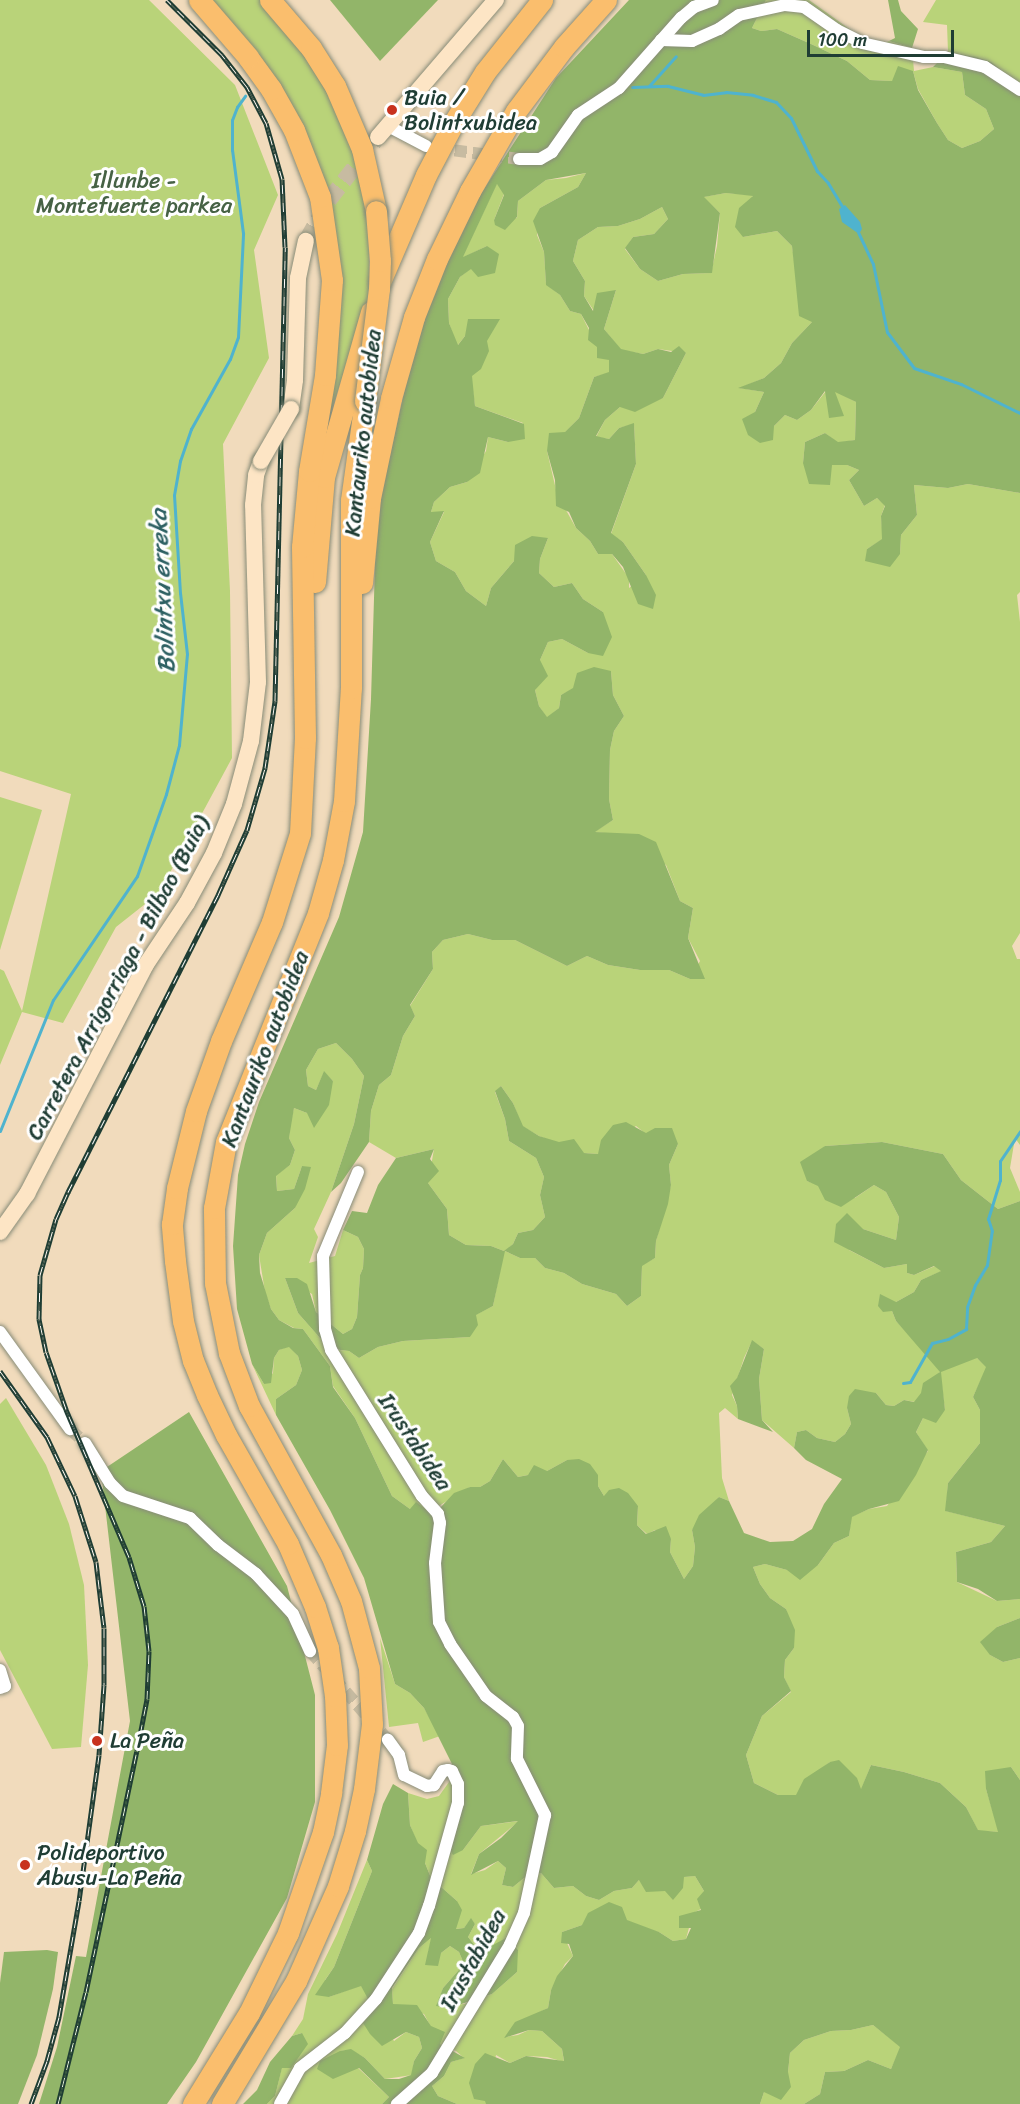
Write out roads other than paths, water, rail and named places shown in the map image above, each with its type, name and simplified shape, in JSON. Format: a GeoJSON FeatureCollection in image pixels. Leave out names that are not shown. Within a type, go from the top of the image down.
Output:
{"type":"FeatureCollection","features":[{"type":"Feature","properties":{"kind":"highway","name":"Kantauriko autobidea"},"geometry":{"type":"LineString","coordinates":[[186,2104],[198,2096],[249,2013],[288,1933],[323,1832],[332,1793],[337,1745],[335,1696],[330,1660],[315,1607],[288,1544],[226,1435],[193,1361],[178,1292],[172,1224],[177,1188],[196,1111],[221,1041],[272,922],[300,833],[305,738],[302,547],[330,325],[332,280],[320,197],[309,163],[283,108],[248,57],[200,0]]}},
{"type":"Feature","properties":{"kind":"highway","name":"Kantauriko autobidea"},"geometry":{"type":"LineString","coordinates":[[222,2104],[296,1981],[334,1896],[356,1831],[372,1724],[369,1668],[351,1600],[331,1555],[249,1406],[229,1353],[215,1283],[214,1208],[226,1142],[318,913],[333,860],[344,801],[351,688],[351,500],[379,289],[380,253],[376,211],[362,148],[335,86],[311,48],[270,0]]}},
{"type":"Feature","properties":{"kind":"highway"},"geometry":{"type":"LineString","coordinates":[[300,833],[311,791],[315,742],[314,619],[317,549],[324,477],[354,363],[384,270],[426,175],[486,72],[542,0]]}},
{"type":"Feature","properties":{"kind":"highway"},"geometry":{"type":"LineString","coordinates":[[351,688],[369,498],[391,398],[414,317],[448,234],[494,147],[542,74],[606,0]]}},
{"type":"Feature","properties":{"kind":"street"},"geometry":{"type":"LineString","coordinates":[[426,146],[383,131],[496,0]]}},
{"type":"Feature","properties":{"kind":"street"},"geometry":{"type":"LineString","coordinates":[[519,159],[540,159],[552,152],[578,115],[619,88],[694,7],[712,0]]}},
{"type":"Feature","properties":{"kind":"street"},"geometry":{"type":"LineString","coordinates":[[661,40],[692,41],[719,29],[739,15],[785,5],[804,7],[837,30],[862,42],[896,52],[924,57],[944,57],[985,67],[1020,90]]}},
{"type":"Feature","properties":{"kind":"street","name":"Carretera Arrigorriaga - Bilbao (Buia)"},"geometry":{"type":"LineString","coordinates":[[0,1232],[27,1194],[145,966],[187,903],[214,853],[234,804],[251,741],[258,682],[253,505],[256,476],[261,461],[291,409],[295,380],[298,278],[306,241]]}},
{"type":"Feature","properties":{"kind":"street","name":"Irustabidea"},"geometry":{"type":"LineString","coordinates":[[358,1172],[323,1256],[325,1329],[331,1350],[417,1488],[438,1514],[440,1524],[435,1563],[439,1622],[450,1644],[486,1696],[513,1717],[518,1726],[517,1759],[545,1815],[524,1913],[510,1945],[432,2073],[397,2104]]}},
{"type":"Feature","properties":{"kind":"street"},"geometry":{"type":"LineString","coordinates":[[0,1332],[70,1429]]}},
{"type":"Feature","properties":{"kind":"street"},"geometry":{"type":"LineString","coordinates":[[85,1443],[110,1483],[123,1496],[190,1518],[218,1545],[256,1574],[292,1614],[310,1651]]}},
{"type":"Feature","properties":{"kind":"street"},"geometry":{"type":"LineString","coordinates":[[0,1670],[3,1687]]}},
{"type":"Feature","properties":{"kind":"street"},"geometry":{"type":"LineString","coordinates":[[280,2104],[300,2068],[345,2033],[376,1999],[419,1933],[429,1906],[458,1803],[458,1784],[452,1771],[448,1770],[443,1771],[434,1785],[427,1786],[404,1775],[399,1755],[388,1740]]}},
{"type":"Feature","properties":{"kind":"water"},"geometry":{"type":"Polygon","coordinates":[[[845,205],[860,222],[862,229],[859,234],[842,222],[839,209],[845,205]]]}},
{"type":"Feature","properties":{"kind":"waterway"},"geometry":{"type":"LineString","coordinates":[[649,86],[676,56]]}},
{"type":"Feature","properties":{"kind":"waterway"},"geometry":{"type":"LineString","coordinates":[[632,87],[668,86],[703,95],[726,92],[753,95],[776,102],[791,118],[817,171],[828,183],[843,208]]}},
{"type":"Feature","properties":{"kind":"waterway","name":"Bolintxu erreka"},"geometry":{"type":"LineString","coordinates":[[0,1131],[53,1000],[137,876],[166,794],[179,745],[187,654],[180,593],[174,495],[180,461],[191,429],[230,359],[238,337],[243,233],[232,150],[232,120],[245,96]]}},
{"type":"Feature","properties":{"kind":"waterway"},"geometry":{"type":"LineString","coordinates":[[858,232],[873,264],[887,332],[914,368],[961,384],[1020,413]]}},
{"type":"Feature","properties":{"kind":"waterway"},"geometry":{"type":"LineString","coordinates":[[903,1383],[910,1382],[932,1343],[948,1339],[966,1329],[967,1307],[975,1285],[987,1265],[992,1231],[988,1219],[1000,1180],[1000,1161],[1020,1131]]}},
{"type":"Feature","properties":{"kind":"tunnel"},"geometry":{"type":"LineString","coordinates":[[306,241],[329,200],[378,137]]}},
{"type":"Feature","properties":{"kind":"tunnel"},"geometry":{"type":"LineString","coordinates":[[437,148],[519,159]]}},
{"type":"Feature","properties":{"kind":"tunnel"},"geometry":{"type":"LineString","coordinates":[[70,1429],[85,1443]]}},
{"type":"Feature","properties":{"kind":"tunnel"},"geometry":{"type":"LineString","coordinates":[[310,1651],[388,1740]]}},
{"type":"Feature","properties":{"kind":"railway"},"geometry":{"type":"LineString","coordinates":[[58,2104],[86,1992],[137,1751],[147,1699],[149,1651],[144,1606],[129,1557],[66,1409],[46,1352],[39,1319],[40,1275],[56,1219],[68,1192],[218,895],[247,830],[265,768],[275,701],[285,247],[282,179],[266,123],[247,87],[222,55],[167,0]]}},
{"type":"Feature","properties":{"kind":"railway"},"geometry":{"type":"LineString","coordinates":[[0,1371],[47,1437],[75,1496],[96,1562],[104,1628],[104,1685],[99,1755],[79,1901],[59,2017],[47,2061],[31,2104]]}},
{"type":"Feature","properties":{"kind":"place","name":"Buia / Bolintxubidea"},"geometry":{"type":"Point","coordinates":[392,110]}},
{"type":"Feature","properties":{"kind":"place","name":"La Peña"},"geometry":{"type":"Point","coordinates":[97,1741]}},
{"type":"Feature","properties":{"kind":"place","name":"Polideportivo Abusu-La Peña"},"geometry":{"type":"Point","coordinates":[25,1865]}},
{"type":"Feature","properties":{"kind":"park label","name":"Illunbe - Montefuerte parkea"},"geometry":{"type":"Point","coordinates":[134,192]}}]}
